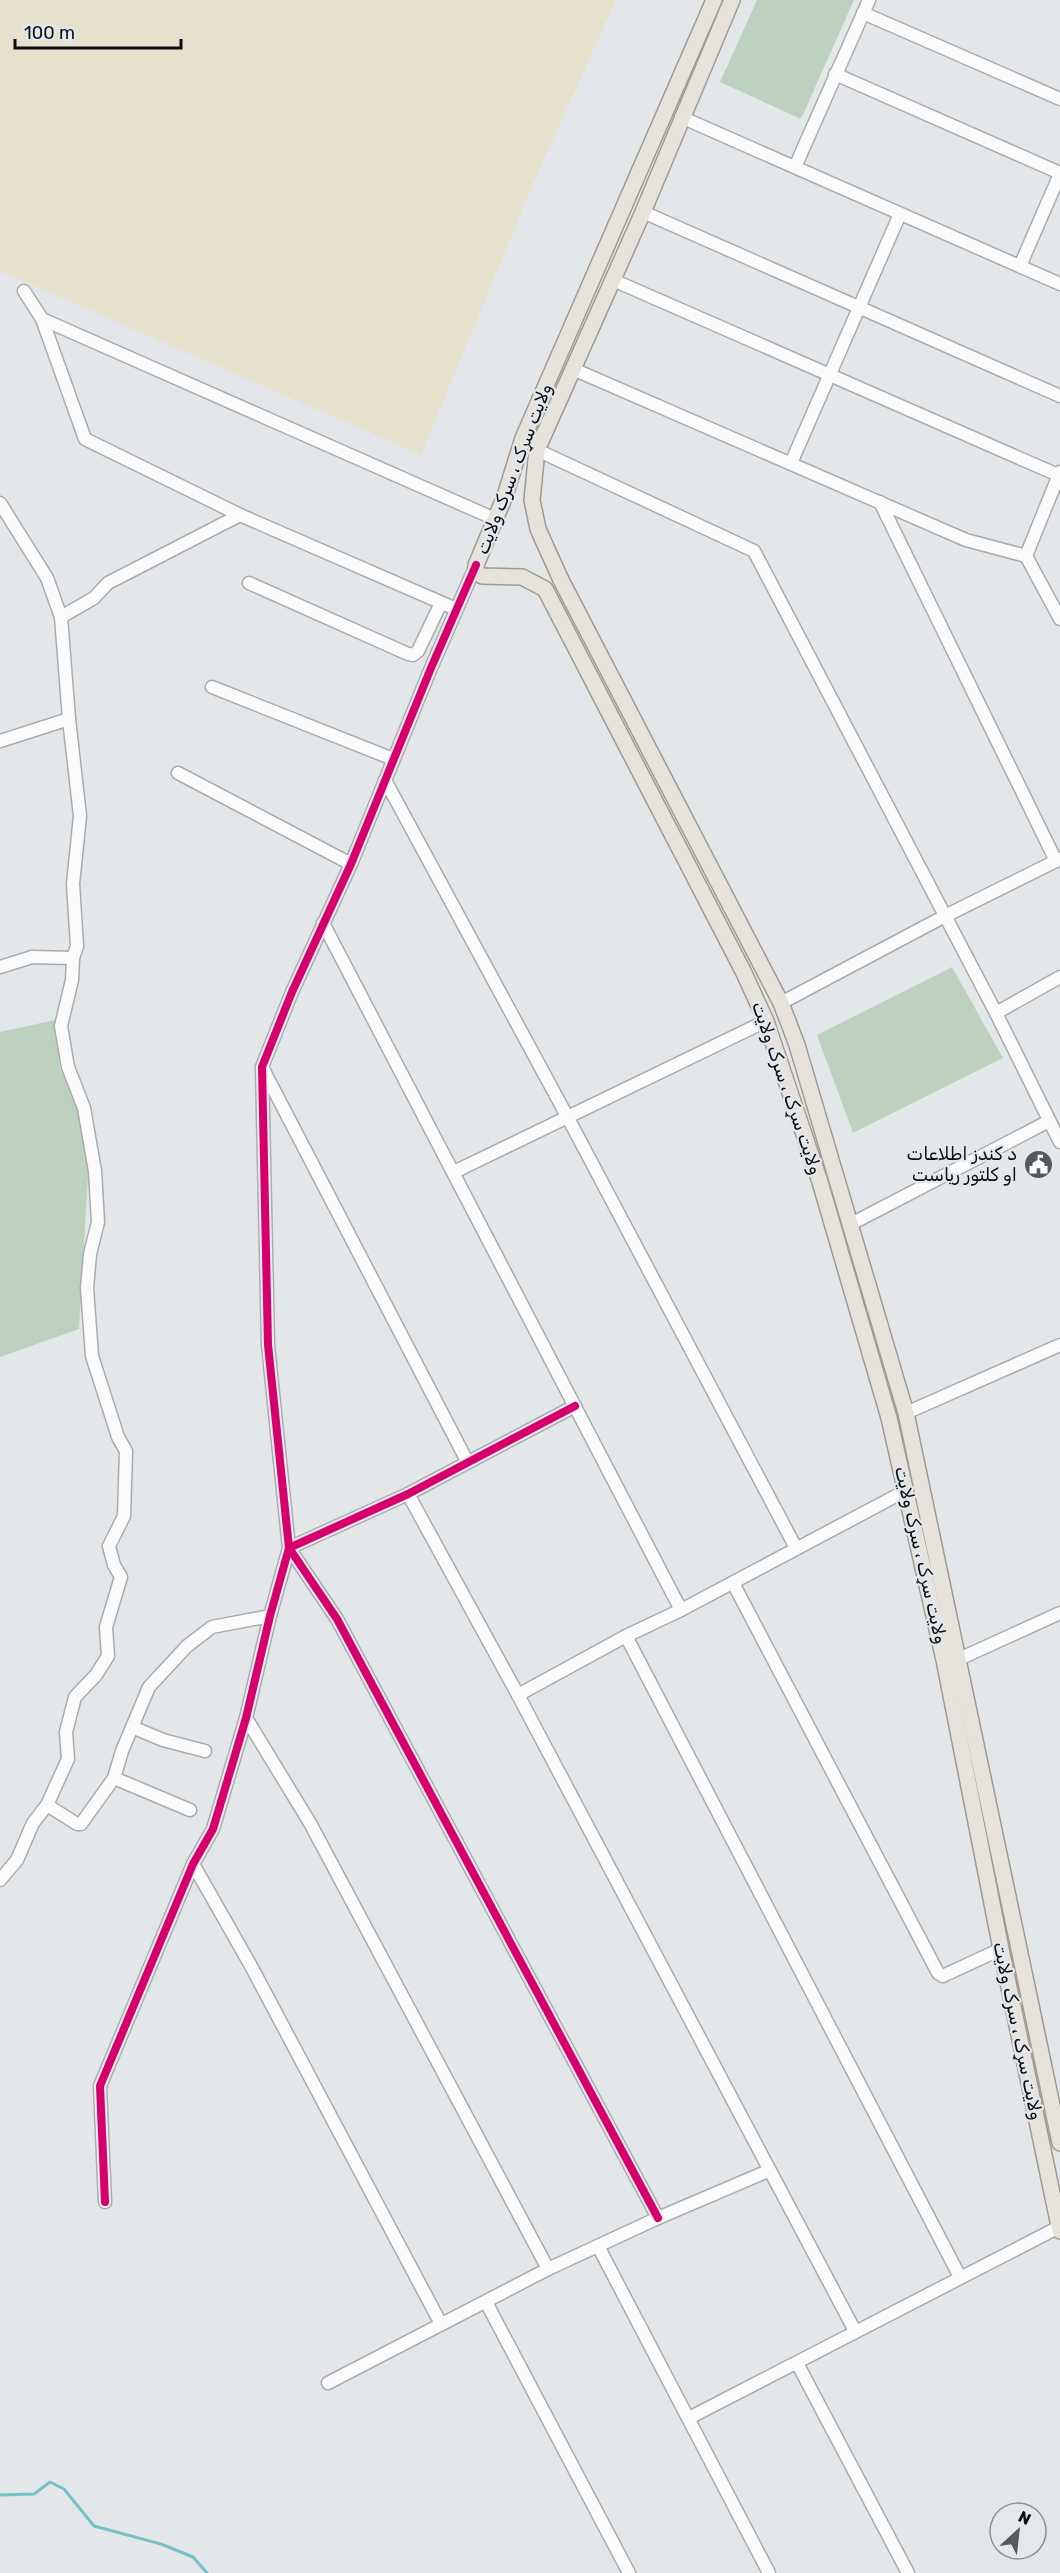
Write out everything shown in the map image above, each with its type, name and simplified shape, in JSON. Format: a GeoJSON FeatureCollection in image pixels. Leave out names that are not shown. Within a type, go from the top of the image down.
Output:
{"type":"FeatureCollection","features":[{"type":"Feature","properties":{"kind":"main road","name":"ولایت سړک ، سرک ولایت"},"geometry":{"type":"LineString","coordinates":[[714,0],[523,438],[495,519],[476,565],[476,571],[482,576],[522,577],[545,589],[743,971],[766,1022],[820,1182],[907,1490],[1060,2229]]}},
{"type":"Feature","properties":{"kind":"main road","name":"ولایت سړک ، سرک ولایت"},"geometry":{"type":"LineString","coordinates":[[732,0],[643,212],[537,450],[532,500],[538,529],[561,580],[781,1003],[797,1045],[906,1413],[1060,2143]]}},
{"type":"Feature","properties":{"kind":"main road"},"geometry":{"type":"LineString","coordinates":[[545,589],[561,580]]}},
{"type":"Feature","properties":{"kind":"street"},"geometry":{"type":"LineString","coordinates":[[795,167],[869,0]]}},
{"type":"Feature","properties":{"kind":"street"},"geometry":{"type":"LineString","coordinates":[[863,13],[1060,99]]}},
{"type":"Feature","properties":{"kind":"street"},"geometry":{"type":"LineString","coordinates":[[836,74],[1060,174],[1020,266]]}},
{"type":"Feature","properties":{"kind":"street"},"geometry":{"type":"LineString","coordinates":[[681,117],[1060,284]]}},
{"type":"Feature","properties":{"kind":"street"},"geometry":{"type":"LineString","coordinates":[[643,212],[1060,396]]}},
{"type":"Feature","properties":{"kind":"street"},"geometry":{"type":"LineString","coordinates":[[790,463],[900,214]]}},
{"type":"Feature","properties":{"kind":"street"},"geometry":{"type":"LineString","coordinates":[[613,280],[1059,474],[1026,556]]}},
{"type":"Feature","properties":{"kind":"street"},"geometry":{"type":"LineString","coordinates":[[24,291],[42,319],[85,439],[240,515],[456,609]]}},
{"type":"Feature","properties":{"kind":"street"},"geometry":{"type":"LineString","coordinates":[[42,319],[495,519]]}},
{"type":"Feature","properties":{"kind":"street"},"geometry":{"type":"LineString","coordinates":[[573,369],[966,540],[1026,556],[1060,619]]}},
{"type":"Feature","properties":{"kind":"street"},"geometry":{"type":"LineString","coordinates":[[537,450],[754,551],[996,1013],[1060,1142]]}},
{"type":"Feature","properties":{"kind":"street"},"geometry":{"type":"LineString","coordinates":[[781,1003],[945,916],[1058,860],[880,502]]}},
{"type":"Feature","properties":{"kind":"street"},"geometry":{"type":"LineString","coordinates":[[0,503],[46,578],[61,617],[80,816],[73,884],[77,946],[61,1026],[68,1067],[84,1108],[94,1171],[98,1222],[90,1254],[87,1288],[92,1356],[118,1437],[126,1452],[124,1516],[109,1546],[114,1565],[121,1576],[106,1627],[108,1656],[96,1676],[75,1697],[66,1732],[68,1759],[47,1805],[33,1823],[16,1860],[0,1880]]}},
{"type":"Feature","properties":{"kind":"street"},"geometry":{"type":"LineString","coordinates":[[61,617],[94,598],[108,583],[240,515]]}},
{"type":"Feature","properties":{"kind":"street"},"geometry":{"type":"LineString","coordinates":[[105,2202],[100,2086],[193,1864],[213,1829],[246,1718],[289,1548],[268,1345],[262,1067],[292,992],[351,864],[476,565]]}},
{"type":"Feature","properties":{"kind":"street"},"geometry":{"type":"LineString","coordinates":[[249,583],[413,655],[418,651],[441,603]]}},
{"type":"Feature","properties":{"kind":"street"},"geometry":{"type":"LineString","coordinates":[[212,687],[393,759]]}},
{"type":"Feature","properties":{"kind":"street"},"geometry":{"type":"LineString","coordinates":[[0,741],[69,719]]}},
{"type":"Feature","properties":{"kind":"street"},"geometry":{"type":"LineString","coordinates":[[178,773],[351,864]]}},
{"type":"Feature","properties":{"kind":"street"},"geometry":{"type":"LineString","coordinates":[[385,780],[568,1118],[796,1548]]}},
{"type":"Feature","properties":{"kind":"street"},"geometry":{"type":"LineString","coordinates":[[323,922],[681,1610]]}},
{"type":"Feature","properties":{"kind":"street"},"geometry":{"type":"LineString","coordinates":[[0,967],[32,957],[73,958]]}},
{"type":"Feature","properties":{"kind":"street"},"geometry":{"type":"LineString","coordinates":[[996,1013],[1060,977]]}},
{"type":"Feature","properties":{"kind":"street"},"geometry":{"type":"LineString","coordinates":[[454,1172],[766,1022]]}},
{"type":"Feature","properties":{"kind":"street"},"geometry":{"type":"LineString","coordinates":[[262,1067],[467,1461]]}},
{"type":"Feature","properties":{"kind":"street"},"geometry":{"type":"LineString","coordinates":[[851,1224],[1049,1121]]}},
{"type":"Feature","properties":{"kind":"street"},"geometry":{"type":"LineString","coordinates":[[906,1413],[1060,1345]]}},
{"type":"Feature","properties":{"kind":"street"},"geometry":{"type":"LineString","coordinates":[[289,1548],[408,1494],[575,1406]]}},
{"type":"Feature","properties":{"kind":"street"},"geometry":{"type":"LineString","coordinates":[[518,1695],[626,1636],[733,1583],[907,1490]]}},
{"type":"Feature","properties":{"kind":"street"},"geometry":{"type":"LineString","coordinates":[[408,1494],[518,1695],[768,2171],[855,2331]]}},
{"type":"Feature","properties":{"kind":"street"},"geometry":{"type":"LineString","coordinates":[[289,1548],[337,1619],[657,2218]]}},
{"type":"Feature","properties":{"kind":"street"},"geometry":{"type":"LineString","coordinates":[[733,1583],[939,1973],[943,1976],[1001,1948]]}},
{"type":"Feature","properties":{"kind":"street"},"geometry":{"type":"LineString","coordinates":[[959,1659],[1060,1613]]}},
{"type":"Feature","properties":{"kind":"street"},"geometry":{"type":"LineString","coordinates":[[47,1805],[77,1824],[81,1824],[114,1778],[149,1687],[187,1646],[212,1627],[270,1616]]}},
{"type":"Feature","properties":{"kind":"street"},"geometry":{"type":"LineString","coordinates":[[626,1636],[960,2277]]}},
{"type":"Feature","properties":{"kind":"street"},"geometry":{"type":"LineString","coordinates":[[246,1718],[310,1823],[548,2269]]}},
{"type":"Feature","properties":{"kind":"street"},"geometry":{"type":"LineString","coordinates":[[132,1727],[163,1740],[205,1750]]}},
{"type":"Feature","properties":{"kind":"street"},"geometry":{"type":"LineString","coordinates":[[114,1778],[190,1810]]}},
{"type":"Feature","properties":{"kind":"street"},"geometry":{"type":"LineString","coordinates":[[193,1864],[251,1966],[441,2324]]}},
{"type":"Feature","properties":{"kind":"street"},"geometry":{"type":"LineString","coordinates":[[328,2384],[548,2269],[657,2218],[768,2171]]}},
{"type":"Feature","properties":{"kind":"street"},"geometry":{"type":"LineString","coordinates":[[688,2418],[960,2277],[1060,2229]]}},
{"type":"Feature","properties":{"kind":"street"},"geometry":{"type":"LineString","coordinates":[[598,2246],[769,2573]]}},
{"type":"Feature","properties":{"kind":"street"},"geometry":{"type":"LineString","coordinates":[[486,2302],[629,2573]]}},
{"type":"Feature","properties":{"kind":"street"},"geometry":{"type":"LineString","coordinates":[[797,2363],[908,2573]]}},
{"type":"Feature","properties":{"kind":"green space"},"geometry":{"type":"Polygon","coordinates":[[[757,0],[854,0],[801,119],[720,82],[757,0]]]}},
{"type":"Feature","properties":{"kind":"green space"},"geometry":{"type":"Polygon","coordinates":[[[952,967],[1003,1058],[853,1133],[817,1035],[952,967]]]}},
{"type":"Feature","properties":{"kind":"green space"},"geometry":{"type":"Polygon","coordinates":[[[55,1020],[60,1069],[81,1111],[88,1177],[79,1329],[0,1357],[0,1032],[55,1020]]]}},
{"type":"Feature","properties":{"kind":"sand"},"geometry":{"type":"Polygon","coordinates":[[[0,0],[616,0],[533,184],[421,455],[0,271],[0,0]]]}},
{"type":"Feature","properties":{"kind":"waterway"},"geometry":{"type":"LineString","coordinates":[[0,2495],[34,2494],[50,2482],[64,2489],[94,2526],[161,2544],[193,2557],[207,2573]]}},
{"type":"Feature","properties":{"kind":"cycle path"},"geometry":{"type":"LineString","coordinates":[[105,2202],[100,2086],[193,1864],[213,1829],[246,1718],[289,1548],[268,1345],[262,1067],[292,992],[351,864],[476,565]]}},
{"type":"Feature","properties":{"kind":"cycle path"},"geometry":{"type":"LineString","coordinates":[[575,1406],[408,1494],[289,1548],[337,1619],[658,2218]]}},
{"type":"Feature","properties":{"kind":"place","name":"د کندز اطلاعات او کلتور ریاست"},"geometry":{"type":"Point","coordinates":[1038,1164]}}]}
